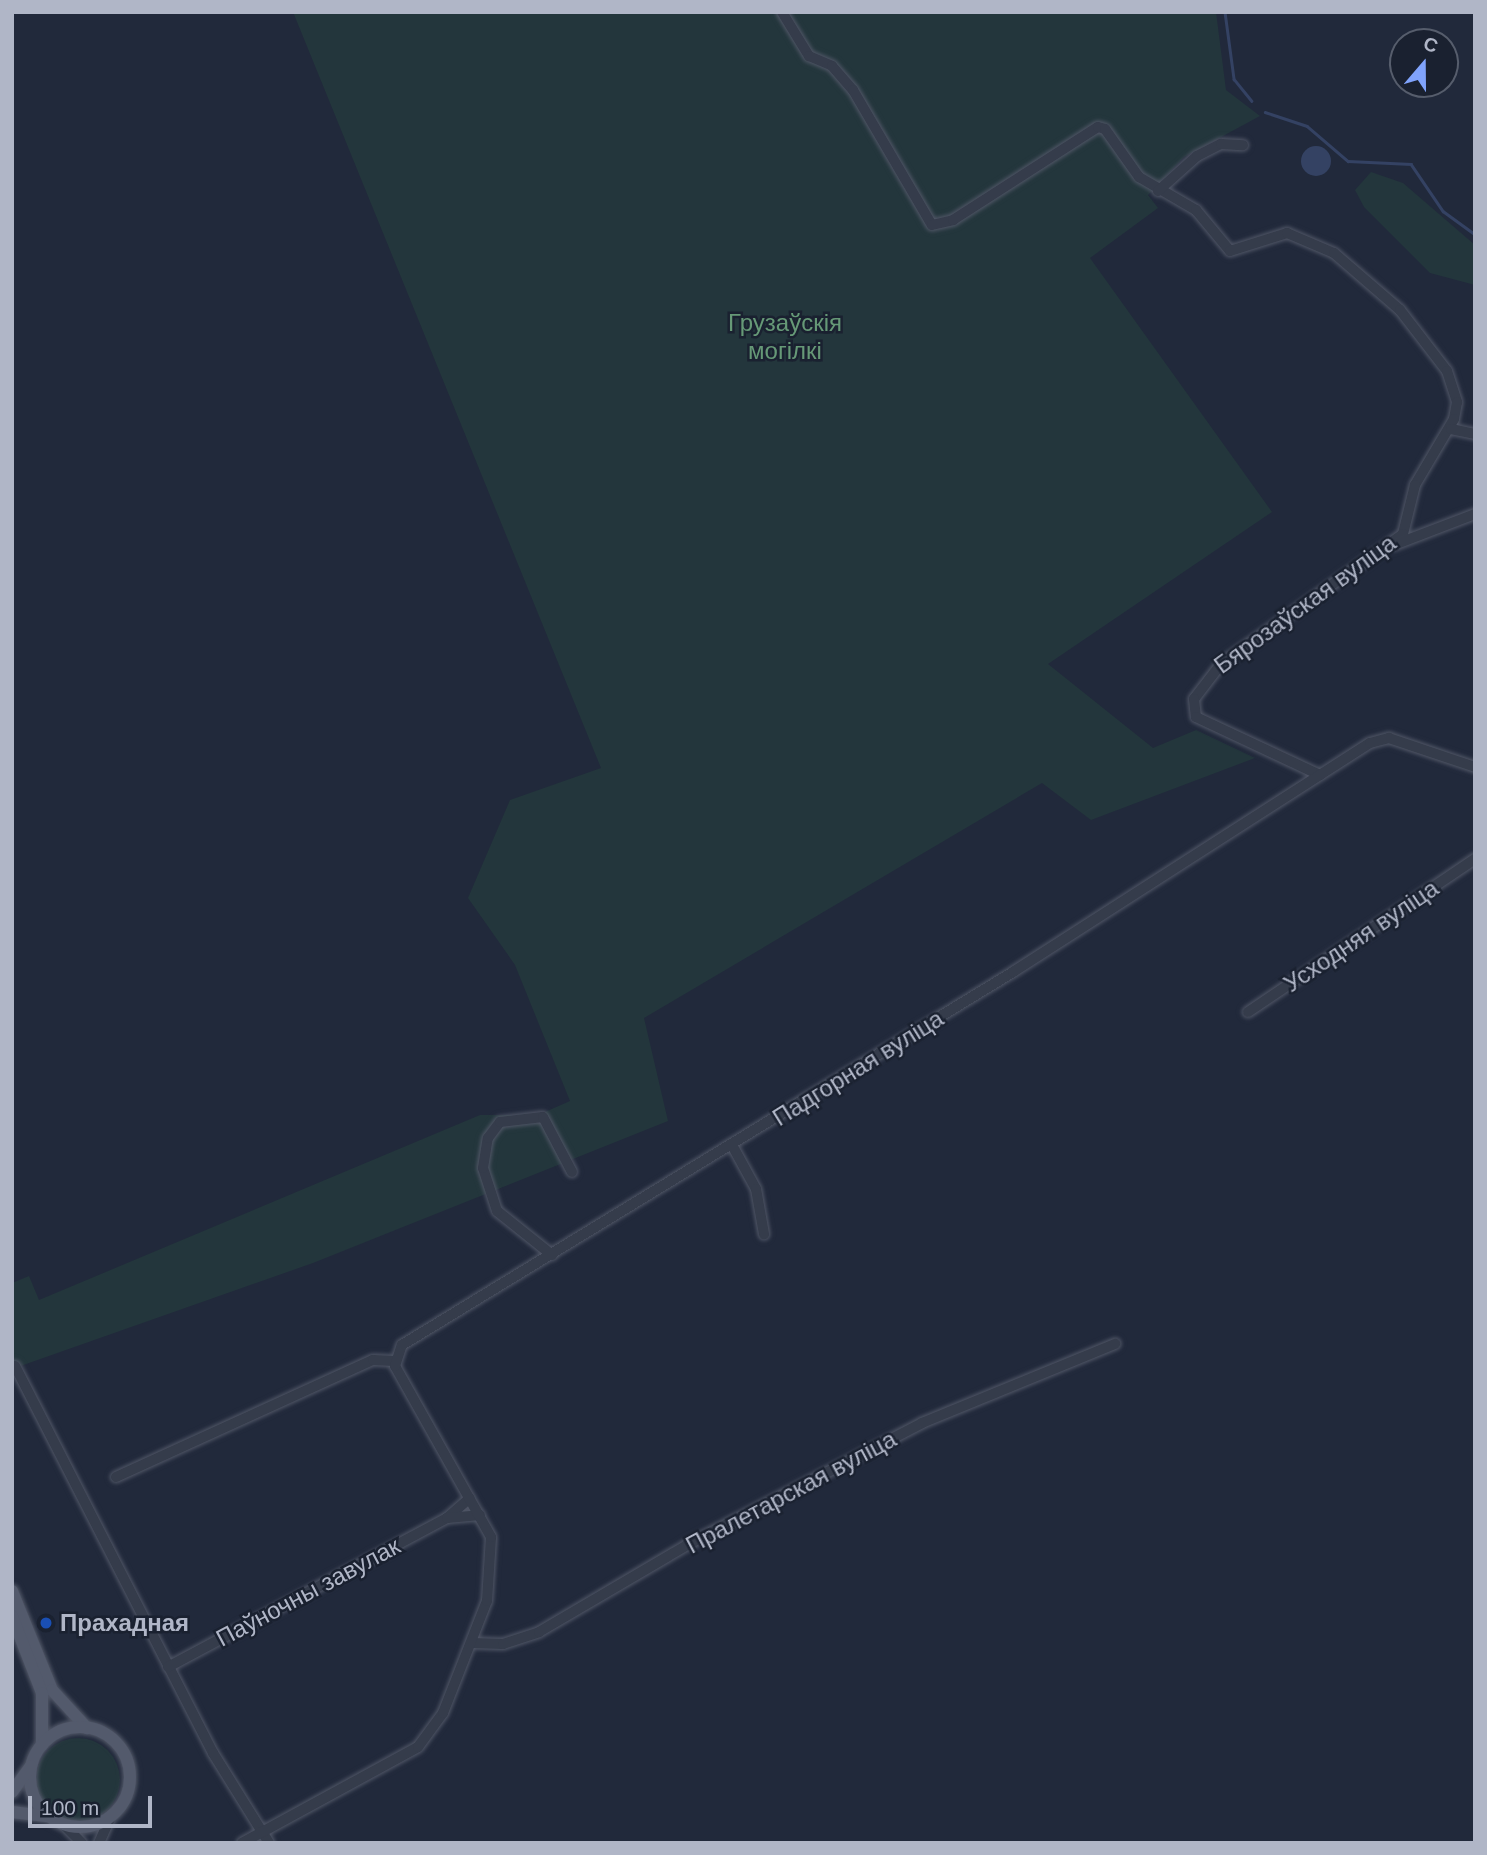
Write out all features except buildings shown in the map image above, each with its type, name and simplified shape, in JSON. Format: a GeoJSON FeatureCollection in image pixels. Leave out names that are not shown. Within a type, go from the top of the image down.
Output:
{"type":"FeatureCollection","features":[{"type":"Feature","properties":{"kind":"main road"},"geometry":{"type":"LineString","coordinates":[[12,1591],[52,1690],[87,1728],[109,1738],[127,1764],[128,1789],[111,1816],[89,1826],[64,1825],[50,1817],[34,1798],[31,1766]]}},
{"type":"Feature","properties":{"kind":"main road"},"geometry":{"type":"LineString","coordinates":[[12,1616],[42,1693],[42,1745]]}},
{"type":"Feature","properties":{"kind":"main road"},"geometry":{"type":"LineString","coordinates":[[12,1792],[42,1745],[62,1731],[87,1728]]}},
{"type":"Feature","properties":{"kind":"main road"},"geometry":{"type":"LineString","coordinates":[[12,1812],[50,1817]]}},
{"type":"Feature","properties":{"kind":"street"},"geometry":{"type":"LineString","coordinates":[[782,12],[809,56],[832,66],[853,90],[932,225],[953,220],[1098,127],[1112,134],[1127,165],[1153,187],[1197,156],[1221,144],[1243,145]]}},
{"type":"Feature","properties":{"kind":"street","name":"Бярозаўская вуліца"},"geometry":{"type":"LineString","coordinates":[[1153,187],[1196,210],[1230,251],[1287,233],[1320,244],[1357,270],[1400,310],[1447,371],[1457,402],[1451,429],[1419,476],[1407,525],[1392,546],[1222,664],[1194,699],[1196,718],[1320,775]]}},
{"type":"Feature","properties":{"kind":"street"},"geometry":{"type":"LineString","coordinates":[[1451,429],[1475,434]]}},
{"type":"Feature","properties":{"kind":"street"},"geometry":{"type":"LineString","coordinates":[[1392,546],[1475,514]]}},
{"type":"Feature","properties":{"kind":"street","name":"Падгорная вуліца"},"geometry":{"type":"LineString","coordinates":[[394,1362],[408,1340],[733,1145],[1380,738],[1475,767]]}},
{"type":"Feature","properties":{"kind":"street","name":"Усходняя вуліца"},"geometry":{"type":"LineString","coordinates":[[1248,1012],[1475,859]]}},
{"type":"Feature","properties":{"kind":"street"},"geometry":{"type":"LineString","coordinates":[[552,1255],[497,1211],[483,1168],[488,1138],[500,1122],[543,1117],[572,1172]]}},
{"type":"Feature","properties":{"kind":"street"},"geometry":{"type":"LineString","coordinates":[[733,1145],[756,1189],[764,1234]]}},
{"type":"Feature","properties":{"kind":"street","name":"Пралетарская вуліца"},"geometry":{"type":"LineString","coordinates":[[472,1643],[503,1644],[539,1632],[687,1545],[922,1423],[1115,1344]]}},
{"type":"Feature","properties":{"kind":"street"},"geometry":{"type":"LineString","coordinates":[[116,1477],[373,1360],[394,1362],[475,1506],[494,1566],[472,1643],[443,1713],[418,1747],[265,1838],[243,1843]]}},
{"type":"Feature","properties":{"kind":"street"},"geometry":{"type":"LineString","coordinates":[[15,1366],[169,1667],[265,1838]]}},
{"type":"Feature","properties":{"kind":"street","name":"Паўночны завулак"},"geometry":{"type":"LineString","coordinates":[[447,1518],[475,1506]]}},
{"type":"Feature","properties":{"kind":"street","name":"Паўночны завулак"},"geometry":{"type":"LineString","coordinates":[[169,1667],[447,1518],[475,1506]]}},
{"type":"Feature","properties":{"kind":"street"},"geometry":{"type":"LineString","coordinates":[[99,1843],[111,1816]]}},
{"type":"Feature","properties":{"kind":"street"},"geometry":{"type":"LineString","coordinates":[[64,1825],[82,1843]]}},
{"type":"Feature","properties":{"kind":"green space","name":"Грузаўскія могілкі"},"geometry":{"type":"Polygon","coordinates":[[[293,12],[1216,12],[1226,90],[1260,116],[1184,157],[1148,195],[1158,208],[1090,258],[1272,512],[1048,664],[1153,748],[1196,730],[1255,758],[1091,820],[1042,783],[644,1018],[668,1121],[313,1263],[12,1369],[12,1283],[29,1276],[39,1300],[480,1115],[538,1115],[570,1101],[515,965],[468,898],[510,800],[601,768],[293,12]]]}},
{"type":"Feature","properties":{"kind":"green space"},"geometry":{"type":"Polygon","coordinates":[[[1371,172],[1403,183],[1475,245],[1475,285],[1430,273],[1364,207],[1355,190],[1371,172]]]}},
{"type":"Feature","properties":{"kind":"green space"},"geometry":{"type":"Polygon","coordinates":[[[78,1738],[101,1745],[113,1757],[120,1780],[113,1803],[101,1815],[78,1822],[55,1815],[43,1803],[36,1780],[43,1757],[55,1745],[78,1738]]]}},
{"type":"Feature","properties":{"kind":"water"},"geometry":{"type":"Polygon","coordinates":[[[1316,146],[1327,150],[1331,161],[1327,172],[1316,176],[1305,172],[1301,161],[1305,150],[1316,146]]]}},
{"type":"Feature","properties":{"kind":"waterway"},"geometry":{"type":"LineString","coordinates":[[1225,12],[1234,79],[1252,101]]}},
{"type":"Feature","properties":{"kind":"waterway"},"geometry":{"type":"LineString","coordinates":[[1265,112],[1307,126],[1348,161],[1411,164],[1443,211],[1475,234]]}},
{"type":"Feature","properties":{"kind":"place","name":"Прахадная"},"geometry":{"type":"Point","coordinates":[46,1623]}}]}
